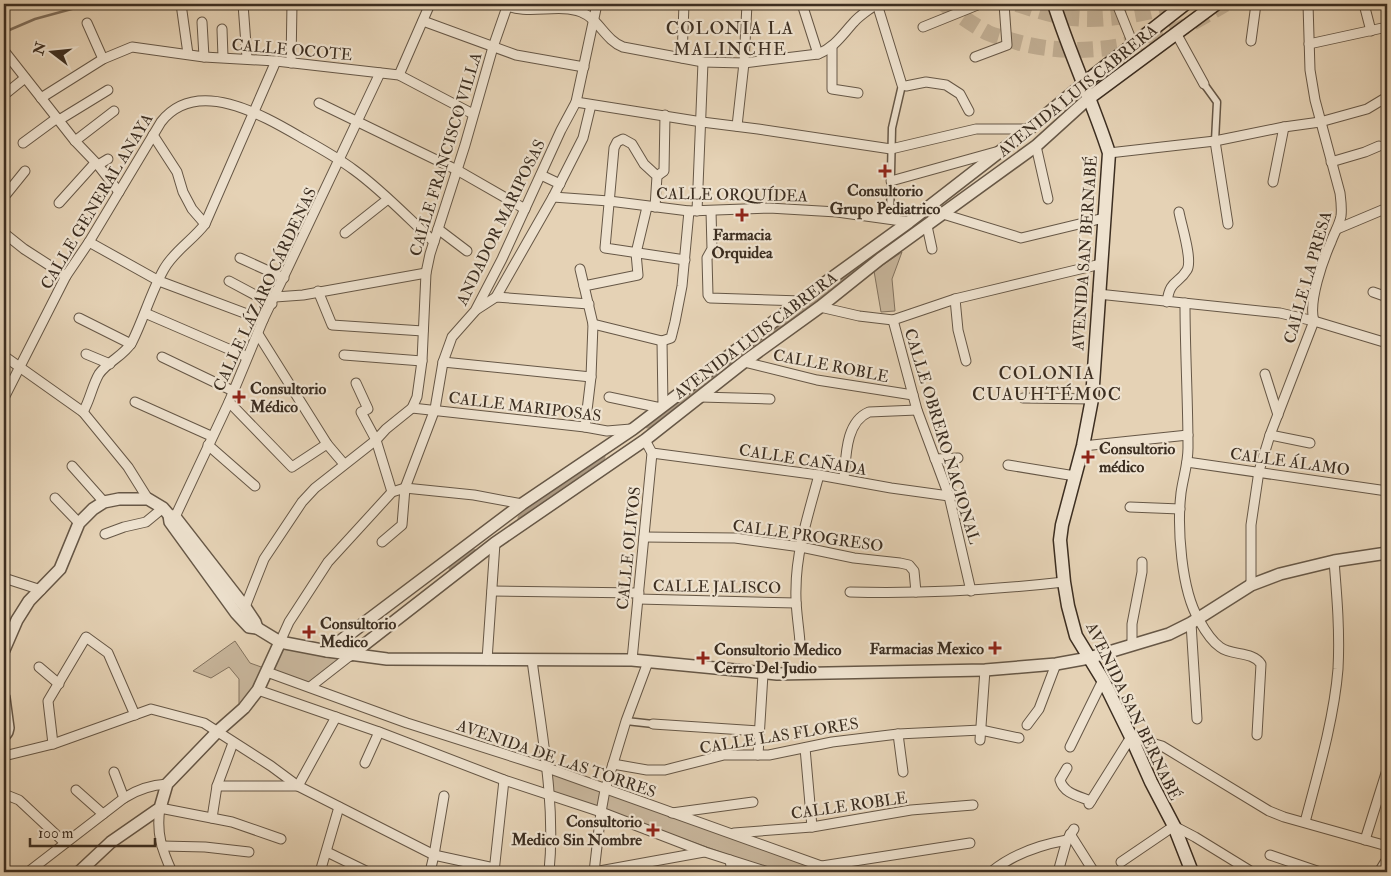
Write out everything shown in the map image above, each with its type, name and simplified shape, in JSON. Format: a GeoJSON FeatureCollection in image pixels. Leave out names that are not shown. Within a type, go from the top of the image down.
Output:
{"type":"FeatureCollection","features":[{"type":"Feature","properties":{"kind":"main road","name":"AVENIDA SAN BERNABÉ"},"geometry":{"type":"LineString","coordinates":[[1054,4],[1109,153],[1092,399],[1083,446],[1062,525],[1060,540],[1064,582],[1076,636],[1103,680],[1174,826],[1192,872]]}},
{"type":"Feature","properties":{"kind":"main road","name":"AVENIDA LUIS CABRERA"},"geometry":{"type":"LineString","coordinates":[[1083,84],[1184,4]]}},
{"type":"Feature","properties":{"kind":"main road","name":"AVENIDA LUIS CABRERA"},"geometry":{"type":"LineString","coordinates":[[1089,98],[1216,4]]}},
{"type":"Feature","properties":{"kind":"street"},"geometry":{"type":"LineString","coordinates":[[181,4],[188,54]]}},
{"type":"Feature","properties":{"kind":"street"},"geometry":{"type":"LineString","coordinates":[[243,4],[247,58]]}},
{"type":"Feature","properties":{"kind":"street"},"geometry":{"type":"LineString","coordinates":[[290,63],[292,4]]}},
{"type":"Feature","properties":{"kind":"street"},"geometry":{"type":"LineString","coordinates":[[398,75],[430,4]]}},
{"type":"Feature","properties":{"kind":"street"},"geometry":{"type":"LineString","coordinates":[[506,4],[523,9],[575,10],[588,16],[615,44],[623,47],[703,62],[744,64],[818,54],[832,47],[855,21],[876,4],[902,85],[894,115],[891,149],[890,218]]}},
{"type":"Feature","properties":{"kind":"street","name":"CALLE FRANCISCO VILLA"},"geometry":{"type":"LineString","coordinates":[[412,408],[417,397],[422,361],[426,274],[506,4]]}},
{"type":"Feature","properties":{"kind":"street","name":"ANDADOR MARIPOSAS"},"geometry":{"type":"LineString","coordinates":[[382,542],[402,525],[405,488],[435,409],[443,362],[452,337],[475,311],[526,209],[576,102],[598,4]]}},
{"type":"Feature","properties":{"kind":"street"},"geometry":{"type":"LineString","coordinates":[[682,58],[684,4]]}},
{"type":"Feature","properties":{"kind":"street"},"geometry":{"type":"LineString","coordinates":[[737,126],[744,64],[747,4]]}},
{"type":"Feature","properties":{"kind":"street"},"geometry":{"type":"LineString","coordinates":[[802,4],[818,54]]}},
{"type":"Feature","properties":{"kind":"street"},"geometry":{"type":"LineString","coordinates":[[923,27],[980,4]]}},
{"type":"Feature","properties":{"kind":"street"},"geometry":{"type":"LineString","coordinates":[[975,57],[1006,45],[1004,4]]}},
{"type":"Feature","properties":{"kind":"street"},"geometry":{"type":"LineString","coordinates":[[1117,4],[1133,44]]}},
{"type":"Feature","properties":{"kind":"street"},"geometry":{"type":"LineString","coordinates":[[1251,41],[1256,4]]}},
{"type":"Feature","properties":{"kind":"street","name":"CALLE LA PRESA"},"geometry":{"type":"LineString","coordinates":[[1251,585],[1252,525],[1259,471],[1270,435],[1314,321],[1311,310],[1342,208],[1340,193],[1320,122],[1310,70],[1308,4]]}},
{"type":"Feature","properties":{"kind":"street"},"geometry":{"type":"LineString","coordinates":[[1365,8],[1371,31]]}},
{"type":"Feature","properties":{"kind":"street"},"geometry":{"type":"LineString","coordinates":[[423,21],[516,55],[584,67]]}},
{"type":"Feature","properties":{"kind":"street"},"geometry":{"type":"LineString","coordinates":[[202,22],[204,57]]}},
{"type":"Feature","properties":{"kind":"street"},"geometry":{"type":"LineString","coordinates":[[86,23],[103,59]]}},
{"type":"Feature","properties":{"kind":"street"},"geometry":{"type":"LineString","coordinates":[[1309,44],[1387,27]]}},
{"type":"Feature","properties":{"kind":"street"},"geometry":{"type":"LineString","coordinates":[[222,30],[223,58]]}},
{"type":"Feature","properties":{"kind":"street"},"geometry":{"type":"LineString","coordinates":[[1176,33],[1204,84],[1217,102],[1215,142],[1228,224]]}},
{"type":"Feature","properties":{"kind":"street","name":"CALLE OCOTE"},"geometry":{"type":"LineString","coordinates":[[41,98],[103,59],[132,47],[204,57],[247,58],[398,75],[473,114]]}},
{"type":"Feature","properties":{"kind":"street"},"geometry":{"type":"LineString","coordinates":[[832,47],[832,88],[858,93]]}},
{"type":"Feature","properties":{"kind":"street"},"geometry":{"type":"LineString","coordinates":[[5,52],[119,192]]}},
{"type":"Feature","properties":{"kind":"street"},"geometry":{"type":"LineString","coordinates":[[83,412],[89,402],[99,374],[131,344],[165,268],[205,224],[276,61]]}},
{"type":"Feature","properties":{"kind":"street"},"geometry":{"type":"LineString","coordinates":[[593,324],[662,341],[671,338],[693,211],[702,122],[703,62]]}},
{"type":"Feature","properties":{"kind":"street","name":"CALLE LÁZARO CÁRDENAS"},"geometry":{"type":"LineString","coordinates":[[169,515],[210,440],[380,73]]}},
{"type":"Feature","properties":{"kind":"street"},"geometry":{"type":"LineString","coordinates":[[4,95],[25,78]]}},
{"type":"Feature","properties":{"kind":"street"},"geometry":{"type":"LineString","coordinates":[[902,85],[926,82],[946,85],[960,94],[969,111]]}},
{"type":"Feature","properties":{"kind":"street","name":"AVENIDA LUIS CABRERA"},"geometry":{"type":"LineString","coordinates":[[327,651],[522,504],[633,429],[909,222],[1029,129],[1083,84]]}},
{"type":"Feature","properties":{"kind":"street"},"geometry":{"type":"LineString","coordinates":[[23,143],[58,119],[108,90]]}},
{"type":"Feature","properties":{"kind":"street"},"geometry":{"type":"LineString","coordinates":[[1109,153],[1215,142],[1284,127],[1320,122],[1367,109],[1387,97]]}},
{"type":"Feature","properties":{"kind":"street","name":"AVENIDA LUIS CABRERA"},"geometry":{"type":"LineString","coordinates":[[310,687],[495,543],[645,440],[880,259],[1036,146],[1089,98]]}},
{"type":"Feature","properties":{"kind":"street","name":"CALLE GENERAL ANAYA"},"geometry":{"type":"LineString","coordinates":[[4,398],[66,276],[90,242],[153,135],[169,112],[182,104],[203,101],[219,102],[253,112],[340,160],[356,171],[434,242]]}},
{"type":"Feature","properties":{"kind":"street"},"geometry":{"type":"LineString","coordinates":[[576,102],[891,149],[976,129],[1029,129]]}},
{"type":"Feature","properties":{"kind":"street"},"geometry":{"type":"LineString","coordinates":[[319,103],[457,170],[526,209]]}},
{"type":"Feature","properties":{"kind":"street","name":"ANDADOR MARIPOSAS"},"geometry":{"type":"LineString","coordinates":[[496,297],[553,198],[583,138],[591,104]]}},
{"type":"Feature","properties":{"kind":"street"},"geometry":{"type":"LineString","coordinates":[[75,140],[114,111]]}},
{"type":"Feature","properties":{"kind":"street"},"geometry":{"type":"LineString","coordinates":[[584,286],[638,275],[636,253],[651,207],[657,176],[664,171],[665,116]]}},
{"type":"Feature","properties":{"kind":"street"},"geometry":{"type":"LineString","coordinates":[[1273,182],[1284,127]]}},
{"type":"Feature","properties":{"kind":"street"},"geometry":{"type":"LineString","coordinates":[[153,135],[177,172],[183,192],[192,210],[205,224]]}},
{"type":"Feature","properties":{"kind":"street"},"geometry":{"type":"LineString","coordinates":[[657,176],[644,164],[632,144],[623,139],[617,142],[614,148],[605,248],[685,260]]}},
{"type":"Feature","properties":{"kind":"street"},"geometry":{"type":"LineString","coordinates":[[1036,146],[1048,198]]}},
{"type":"Feature","properties":{"kind":"street"},"geometry":{"type":"LineString","coordinates":[[1331,162],[1378,146]]}},
{"type":"Feature","properties":{"kind":"street"},"geometry":{"type":"LineString","coordinates":[[891,181],[1000,150]]}},
{"type":"Feature","properties":{"kind":"street"},"geometry":{"type":"LineString","coordinates":[[59,203],[96,164],[108,159]]}},
{"type":"Feature","properties":{"kind":"street"},"geometry":{"type":"LineString","coordinates":[[4,197],[25,171]]}},
{"type":"Feature","properties":{"kind":"street"},"geometry":{"type":"LineString","coordinates":[[541,175],[560,184]]}},
{"type":"Feature","properties":{"kind":"street","name":"CALLE ORQUÍDEA"},"geometry":{"type":"LineString","coordinates":[[553,198],[609,201],[693,211],[760,208],[793,209],[890,218],[909,222]]}},
{"type":"Feature","properties":{"kind":"street"},"geometry":{"type":"LineString","coordinates":[[345,233],[388,199]]}},
{"type":"Feature","properties":{"kind":"street"},"geometry":{"type":"LineString","coordinates":[[1337,229],[1387,208]]}},
{"type":"Feature","properties":{"kind":"street"},"geometry":{"type":"LineString","coordinates":[[711,211],[712,249],[711,253],[707,256],[708,295],[710,298],[802,301]]}},
{"type":"Feature","properties":{"kind":"street"},"geometry":{"type":"LineString","coordinates":[[1168,302],[1168,293],[1172,285],[1189,266],[1188,253],[1178,212]]}},
{"type":"Feature","properties":{"kind":"street"},"geometry":{"type":"LineString","coordinates":[[943,214],[1021,238],[1104,218]]}},
{"type":"Feature","properties":{"kind":"street"},"geometry":{"type":"LineString","coordinates":[[927,226],[932,249]]}},
{"type":"Feature","properties":{"kind":"street"},"geometry":{"type":"LineString","coordinates":[[438,229],[467,251]]}},
{"type":"Feature","properties":{"kind":"street"},"geometry":{"type":"LineString","coordinates":[[4,233],[24,249],[66,276]]}},
{"type":"Feature","properties":{"kind":"street"},"geometry":{"type":"LineString","coordinates":[[90,242],[159,280],[264,320]]}},
{"type":"Feature","properties":{"kind":"street"},"geometry":{"type":"LineString","coordinates":[[240,258],[284,278]]}},
{"type":"Feature","properties":{"kind":"street"},"geometry":{"type":"LineString","coordinates":[[820,307],[859,316],[893,320],[954,299],[1101,264]]}},
{"type":"Feature","properties":{"kind":"street"},"geometry":{"type":"LineString","coordinates":[[580,269],[593,324],[591,377],[585,427]]}},
{"type":"Feature","properties":{"kind":"street"},"geometry":{"type":"LineString","coordinates":[[228,281],[273,301],[318,291],[426,274]]}},
{"type":"Feature","properties":{"kind":"street"},"geometry":{"type":"LineString","coordinates":[[318,291],[332,325],[423,331]]}},
{"type":"Feature","properties":{"kind":"street"},"geometry":{"type":"LineString","coordinates":[[1373,292],[1387,298]]}},
{"type":"Feature","properties":{"kind":"street"},"geometry":{"type":"LineString","coordinates":[[1098,294],[1261,310],[1314,321],[1387,343]]}},
{"type":"Feature","properties":{"kind":"street"},"geometry":{"type":"LineString","coordinates":[[475,311],[496,297],[589,304]]}},
{"type":"Feature","properties":{"kind":"street"},"geometry":{"type":"LineString","coordinates":[[954,299],[958,330],[966,361]]}},
{"type":"Feature","properties":{"kind":"street"},"geometry":{"type":"LineString","coordinates":[[1185,304],[1188,435],[1187,462],[1181,492],[1180,509],[1184,573],[1194,621],[1197,719]]}},
{"type":"Feature","properties":{"kind":"street"},"geometry":{"type":"LineString","coordinates":[[145,313],[247,357]]}},
{"type":"Feature","properties":{"kind":"street"},"geometry":{"type":"LineString","coordinates":[[79,318],[131,344]]}},
{"type":"Feature","properties":{"kind":"street","name":"CALLE OBRERO NACIONAL"},"geometry":{"type":"LineString","coordinates":[[893,320],[917,410],[948,496],[971,591]]}},
{"type":"Feature","properties":{"kind":"street"},"geometry":{"type":"LineString","coordinates":[[258,334],[327,444],[344,464]]}},
{"type":"Feature","properties":{"kind":"street"},"geometry":{"type":"LineString","coordinates":[[610,397],[662,407],[662,341]]}},
{"type":"Feature","properties":{"kind":"street"},"geometry":{"type":"LineString","coordinates":[[733,354],[735,362],[749,359],[753,346],[746,343]]}},
{"type":"Feature","properties":{"kind":"street"},"geometry":{"type":"LineString","coordinates":[[86,354],[110,364]]}},
{"type":"Feature","properties":{"kind":"street"},"geometry":{"type":"LineString","coordinates":[[344,355],[422,361]]}},
{"type":"Feature","properties":{"kind":"street"},"geometry":{"type":"LineString","coordinates":[[4,356],[83,412],[128,467],[148,499],[169,515],[245,607],[257,628]]}},
{"type":"Feature","properties":{"kind":"street"},"geometry":{"type":"LineString","coordinates":[[162,357],[233,391]]}},
{"type":"Feature","properties":{"kind":"street","name":"CALLE ROBLE"},"geometry":{"type":"LineString","coordinates":[[749,359],[817,380],[913,395]]}},
{"type":"Feature","properties":{"kind":"street"},"geometry":{"type":"LineString","coordinates":[[443,362],[591,377]]}},
{"type":"Feature","properties":{"kind":"street"},"geometry":{"type":"LineString","coordinates":[[1265,374],[1278,415]]}},
{"type":"Feature","properties":{"kind":"street"},"geometry":{"type":"LineString","coordinates":[[356,383],[368,408],[361,412],[376,440],[392,492]]}},
{"type":"Feature","properties":{"kind":"street"},"geometry":{"type":"LineString","coordinates":[[700,397],[770,399]]}},
{"type":"Feature","properties":{"kind":"street"},"geometry":{"type":"LineString","coordinates":[[1023,398],[1092,399]]}},
{"type":"Feature","properties":{"kind":"street"},"geometry":{"type":"LineString","coordinates":[[135,402],[210,440],[255,486]]}},
{"type":"Feature","properties":{"kind":"street"},"geometry":{"type":"LineString","coordinates":[[228,402],[292,467],[327,444]]}},
{"type":"Feature","properties":{"kind":"street"},"geometry":{"type":"LineString","coordinates":[[245,607],[264,559],[290,518],[315,488],[376,440],[386,429],[412,408]]}},
{"type":"Feature","properties":{"kind":"street","name":"CALLE MARIPOSAS"},"geometry":{"type":"LineString","coordinates":[[412,408],[435,409],[607,431],[633,429]]}},
{"type":"Feature","properties":{"kind":"street"},"geometry":{"type":"LineString","coordinates":[[844,479],[848,439],[864,414],[869,412],[917,410]]}},
{"type":"Feature","properties":{"kind":"street"},"geometry":{"type":"LineString","coordinates":[[1083,446],[1188,435]]}},
{"type":"Feature","properties":{"kind":"street"},"geometry":{"type":"LineString","coordinates":[[1270,435],[1310,443]]}},
{"type":"Feature","properties":{"kind":"street"},"geometry":{"type":"LineString","coordinates":[[645,440],[652,453]]}},
{"type":"Feature","properties":{"kind":"street","name":"CALLE CAÑADA"},"geometry":{"type":"LineString","coordinates":[[652,453],[818,475],[948,496]]}},
{"type":"Feature","properties":{"kind":"street","name":"CALLE OLIVOS"},"geometry":{"type":"LineString","coordinates":[[632,660],[652,453]]}},
{"type":"Feature","properties":{"kind":"street"},"geometry":{"type":"LineString","coordinates":[[935,459],[958,458]]}},
{"type":"Feature","properties":{"kind":"street","name":"CALLE ÁLAMO"},"geometry":{"type":"LineString","coordinates":[[1187,462],[1387,491]]}},
{"type":"Feature","properties":{"kind":"street"},"geometry":{"type":"LineString","coordinates":[[1008,465],[1075,476]]}},
{"type":"Feature","properties":{"kind":"street"},"geometry":{"type":"LineString","coordinates":[[72,466],[104,502]]}},
{"type":"Feature","properties":{"kind":"street"},"geometry":{"type":"LineString","coordinates":[[800,644],[796,603],[796,574],[800,548],[818,475]]}},
{"type":"Feature","properties":{"kind":"street"},"geometry":{"type":"LineString","coordinates":[[172,872],[162,846],[158,828],[160,808],[167,784],[244,708],[258,690],[289,622],[328,562],[392,492],[405,488],[474,495],[522,504]]}},
{"type":"Feature","properties":{"kind":"street"},"geometry":{"type":"LineString","coordinates":[[55,498],[78,521]]}},
{"type":"Feature","properties":{"kind":"street"},"geometry":{"type":"LineString","coordinates":[[5,644],[29,601],[60,569],[78,521],[104,502],[119,498],[148,499]]}},
{"type":"Feature","properties":{"kind":"street"},"geometry":{"type":"LineString","coordinates":[[1130,507],[1180,509]]}},
{"type":"Feature","properties":{"kind":"street"},"geometry":{"type":"LineString","coordinates":[[105,534],[169,515]]}},
{"type":"Feature","properties":{"kind":"street"},"geometry":{"type":"LineString","coordinates":[[169,515],[236,613],[249,627],[257,628],[280,642],[351,655],[387,659],[632,660],[763,674],[985,670],[1056,664],[1089,658],[1168,634],[1194,621],[1251,585],[1280,574],[1334,561],[1387,553]]}},
{"type":"Feature","properties":{"kind":"street","name":"CALLE PROGRESO"},"geometry":{"type":"LineString","coordinates":[[644,537],[735,538],[854,558],[905,564],[914,571],[916,592]]}},
{"type":"Feature","properties":{"kind":"street"},"geometry":{"type":"LineString","coordinates":[[487,660],[495,543]]}},
{"type":"Feature","properties":{"kind":"street"},"geometry":{"type":"LineString","coordinates":[[1305,822],[1318,772],[1338,670],[1339,638],[1334,561]]}},
{"type":"Feature","properties":{"kind":"street"},"geometry":{"type":"LineString","coordinates":[[1132,645],[1132,624],[1142,572],[1142,562]]}},
{"type":"Feature","properties":{"kind":"street"},"geometry":{"type":"LineString","coordinates":[[442,564],[454,576]]}},
{"type":"Feature","properties":{"kind":"street"},"geometry":{"type":"LineString","coordinates":[[4,578],[41,590]]}},
{"type":"Feature","properties":{"kind":"street"},"geometry":{"type":"LineString","coordinates":[[850,592],[971,591],[1064,582]]}},
{"type":"Feature","properties":{"kind":"street","name":"CALLE JALISCO"},"geometry":{"type":"LineString","coordinates":[[492,591],[796,603]]}},
{"type":"Feature","properties":{"kind":"street"},"geometry":{"type":"LineString","coordinates":[[1194,621],[1220,647],[1258,660],[1261,664],[1257,735]]}},
{"type":"Feature","properties":{"kind":"street"},"geometry":{"type":"LineString","coordinates":[[53,744],[48,701],[86,637],[108,653],[135,714]]}},
{"type":"Feature","properties":{"kind":"street"},"geometry":{"type":"LineString","coordinates":[[532,660],[549,794],[551,840],[549,872]]}},
{"type":"Feature","properties":{"kind":"street"},"geometry":{"type":"LineString","coordinates":[[648,662],[626,721],[605,790],[600,812],[594,872],[705,852]]}},
{"type":"Feature","properties":{"kind":"street"},"geometry":{"type":"LineString","coordinates":[[1028,725],[1039,709],[1056,664]]}},
{"type":"Feature","properties":{"kind":"street"},"geometry":{"type":"LineString","coordinates":[[39,667],[59,684]]}},
{"type":"Feature","properties":{"kind":"street"},"geometry":{"type":"LineString","coordinates":[[980,740],[985,670]]}},
{"type":"Feature","properties":{"kind":"street","name":"AVENIDA DE LAS TORRES"},"geometry":{"type":"LineString","coordinates":[[267,672],[407,723],[545,768],[838,872]]}},
{"type":"Feature","properties":{"kind":"street"},"geometry":{"type":"LineString","coordinates":[[758,755],[763,674]]}},
{"type":"Feature","properties":{"kind":"street"},"geometry":{"type":"LineString","coordinates":[[1070,747],[1103,680]]}},
{"type":"Feature","properties":{"kind":"street"},"geometry":{"type":"LineString","coordinates":[[258,690],[378,732],[504,780],[600,812],[705,852],[768,872]]}},
{"type":"Feature","properties":{"kind":"street"},"geometry":{"type":"LineString","coordinates":[[4,698],[8,728],[4,736]]}},
{"type":"Feature","properties":{"kind":"street"},"geometry":{"type":"LineString","coordinates":[[4,756],[53,744],[151,709],[204,723],[298,786],[434,856],[494,870],[504,780]]}},
{"type":"Feature","properties":{"kind":"street"},"geometry":{"type":"LineString","coordinates":[[298,786],[336,717]]}},
{"type":"Feature","properties":{"kind":"street"},"geometry":{"type":"LineString","coordinates":[[626,721],[759,731]]}},
{"type":"Feature","properties":{"kind":"street","name":"CALLE LAS FLORES"},"geometry":{"type":"LineString","coordinates":[[613,764],[647,770],[666,770],[724,755],[769,755],[862,737],[898,734],[981,730],[1019,738]]}},
{"type":"Feature","properties":{"kind":"street"},"geometry":{"type":"LineString","coordinates":[[365,763],[378,732]]}},
{"type":"Feature","properties":{"kind":"street"},"geometry":{"type":"LineString","coordinates":[[898,734],[904,772]]}},
{"type":"Feature","properties":{"kind":"street"},"geometry":{"type":"LineString","coordinates":[[1067,768],[1060,780],[1065,790],[1090,803],[1131,737],[1162,746],[1269,811],[1387,846]]}},
{"type":"Feature","properties":{"kind":"street"},"geometry":{"type":"LineString","coordinates":[[212,818],[217,786],[233,743]]}},
{"type":"Feature","properties":{"kind":"street"},"geometry":{"type":"LineString","coordinates":[[805,748],[812,827]]}},
{"type":"Feature","properties":{"kind":"street"},"geometry":{"type":"LineString","coordinates":[[1365,840],[1387,770]]}},
{"type":"Feature","properties":{"kind":"street"},"geometry":{"type":"LineString","coordinates":[[114,772],[124,798]]}},
{"type":"Feature","properties":{"kind":"street"},"geometry":{"type":"LineString","coordinates":[[28,872],[124,798],[137,790],[153,785],[167,784]]}},
{"type":"Feature","properties":{"kind":"street"},"geometry":{"type":"LineString","coordinates":[[217,786],[298,786]]}},
{"type":"Feature","properties":{"kind":"street"},"geometry":{"type":"LineString","coordinates":[[76,790],[103,814]]}},
{"type":"Feature","properties":{"kind":"street"},"geometry":{"type":"LineString","coordinates":[[430,872],[444,796]]}},
{"type":"Feature","properties":{"kind":"street"},"geometry":{"type":"LineString","coordinates":[[5,798],[19,800],[65,843]]}},
{"type":"Feature","properties":{"kind":"street"},"geometry":{"type":"LineString","coordinates":[[671,813],[754,802]]}},
{"type":"Feature","properties":{"kind":"street","name":"CALLE ROBLE"},"geometry":{"type":"LineString","coordinates":[[729,833],[812,827],[911,810],[973,805]]}},
{"type":"Feature","properties":{"kind":"street"},"geometry":{"type":"LineString","coordinates":[[320,872],[340,807]]}},
{"type":"Feature","properties":{"kind":"street"},"geometry":{"type":"LineString","coordinates":[[79,872],[111,842],[160,808],[232,822],[281,839]]}},
{"type":"Feature","properties":{"kind":"street"},"geometry":{"type":"LineString","coordinates":[[1121,862],[1174,826],[1252,872]]}},
{"type":"Feature","properties":{"kind":"street"},"geometry":{"type":"LineString","coordinates":[[991,872],[1002,863],[1034,847],[1070,834]]}},
{"type":"Feature","properties":{"kind":"street"},"geometry":{"type":"LineString","coordinates":[[1058,872],[1070,834]]}},
{"type":"Feature","properties":{"kind":"street"},"geometry":{"type":"LineString","coordinates":[[1070,834],[1094,872]]}},
{"type":"Feature","properties":{"kind":"street"},"geometry":{"type":"LineString","coordinates":[[822,866],[970,843]]}},
{"type":"Feature","properties":{"kind":"street"},"geometry":{"type":"LineString","coordinates":[[162,846],[205,847],[249,852]]}},
{"type":"Feature","properties":{"kind":"street"},"geometry":{"type":"LineString","coordinates":[[326,852],[354,869],[368,872]]}},
{"type":"Feature","properties":{"kind":"street"},"geometry":{"type":"LineString","coordinates":[[1270,855],[1320,872]]}},
{"type":"Feature","properties":{"kind":"street"},"geometry":{"type":"LineString","coordinates":[[1379,872],[1387,859]]}},
{"type":"Feature","properties":{"kind":"street"},"geometry":{"type":"LineString","coordinates":[[730,860],[732,872]]}},
{"type":"Feature","properties":{"kind":"shaded area"},"geometry":{"type":"Polygon","coordinates":[[[902,252],[892,279],[895,311],[881,312],[874,271],[902,252]]]}},
{"type":"Feature","properties":{"kind":"shaded area"},"geometry":{"type":"Polygon","coordinates":[[[235,641],[250,663],[264,668],[256,686],[239,707],[239,679],[229,667],[211,678],[193,671],[235,641]]]}},
{"type":"Feature","properties":{"kind":"shaded area"},"geometry":{"type":"Polygon","coordinates":[[[282,644],[344,657],[309,683],[270,670],[282,644]]]}},
{"type":"Feature","properties":{"kind":"shaded area"},"geometry":{"type":"Polygon","coordinates":[[[546,771],[601,791],[598,808],[550,792],[546,771]]]}},
{"type":"Feature","properties":{"kind":"shaded area"},"geometry":{"type":"Polygon","coordinates":[[[605,793],[829,872],[776,872],[604,810],[605,793]]]}},
{"type":"Feature","properties":{"kind":"waterway"},"geometry":{"type":"LineString","coordinates":[[4,29],[7,31],[35,19],[90,4]]}},
{"type":"Feature","properties":{"kind":"waterway"},"geometry":{"type":"LineString","coordinates":[[756,345],[905,231]]}},
{"type":"Feature","properties":{"kind":"waterway"},"geometry":{"type":"LineString","coordinates":[[648,424],[731,363]]}},
{"type":"Feature","properties":{"kind":"waterway"},"geometry":{"type":"LineString","coordinates":[[522,518],[601,457]]}},
{"type":"Feature","properties":{"kind":"waterway"},"geometry":{"type":"LineString","coordinates":[[453,568],[473,553]]}},
{"type":"Feature","properties":{"kind":"tunnel"},"geometry":{"type":"LineString","coordinates":[[944,4],[993,35],[1051,49],[1072,50],[1114,47],[1154,38],[1200,19],[1225,4]]}},
{"type":"Feature","properties":{"kind":"tunnel"},"geometry":{"type":"LineString","coordinates":[[1017,4],[1042,12],[1079,19],[1136,14],[1177,4]]}},
{"type":"Feature","properties":{"kind":"place","name":"Consultorio Grupo Pediatrico"},"geometry":{"type":"Point","coordinates":[885,171]}},
{"type":"Feature","properties":{"kind":"place","name":"Farmacia Orquidea"},"geometry":{"type":"Point","coordinates":[742,215]}},
{"type":"Feature","properties":{"kind":"place","name":"Consultorio Médico"},"geometry":{"type":"Point","coordinates":[239,397]}},
{"type":"Feature","properties":{"kind":"place","name":"Consultorio médico"},"geometry":{"type":"Point","coordinates":[1088,457]}},
{"type":"Feature","properties":{"kind":"place","name":"Consultorio Medico"},"geometry":{"type":"Point","coordinates":[309,632]}},
{"type":"Feature","properties":{"kind":"place","name":"Farmacias Mexico"},"geometry":{"type":"Point","coordinates":[995,648]}},
{"type":"Feature","properties":{"kind":"place","name":"Consultorio Medico Cerro Del Judio"},"geometry":{"type":"Point","coordinates":[703,658]}},
{"type":"Feature","properties":{"kind":"place","name":"Consultorio Medico Sin Nombre"},"geometry":{"type":"Point","coordinates":[653,830]}},
{"type":"Feature","properties":{"kind":"district","name":"COLONIA LA MALINCHE"},"geometry":{"type":"Point","coordinates":[730,38]}},
{"type":"Feature","properties":{"kind":"district","name":"COLONIA CUAUHTÉMOC"},"geometry":{"type":"Point","coordinates":[1047,383]}}]}
